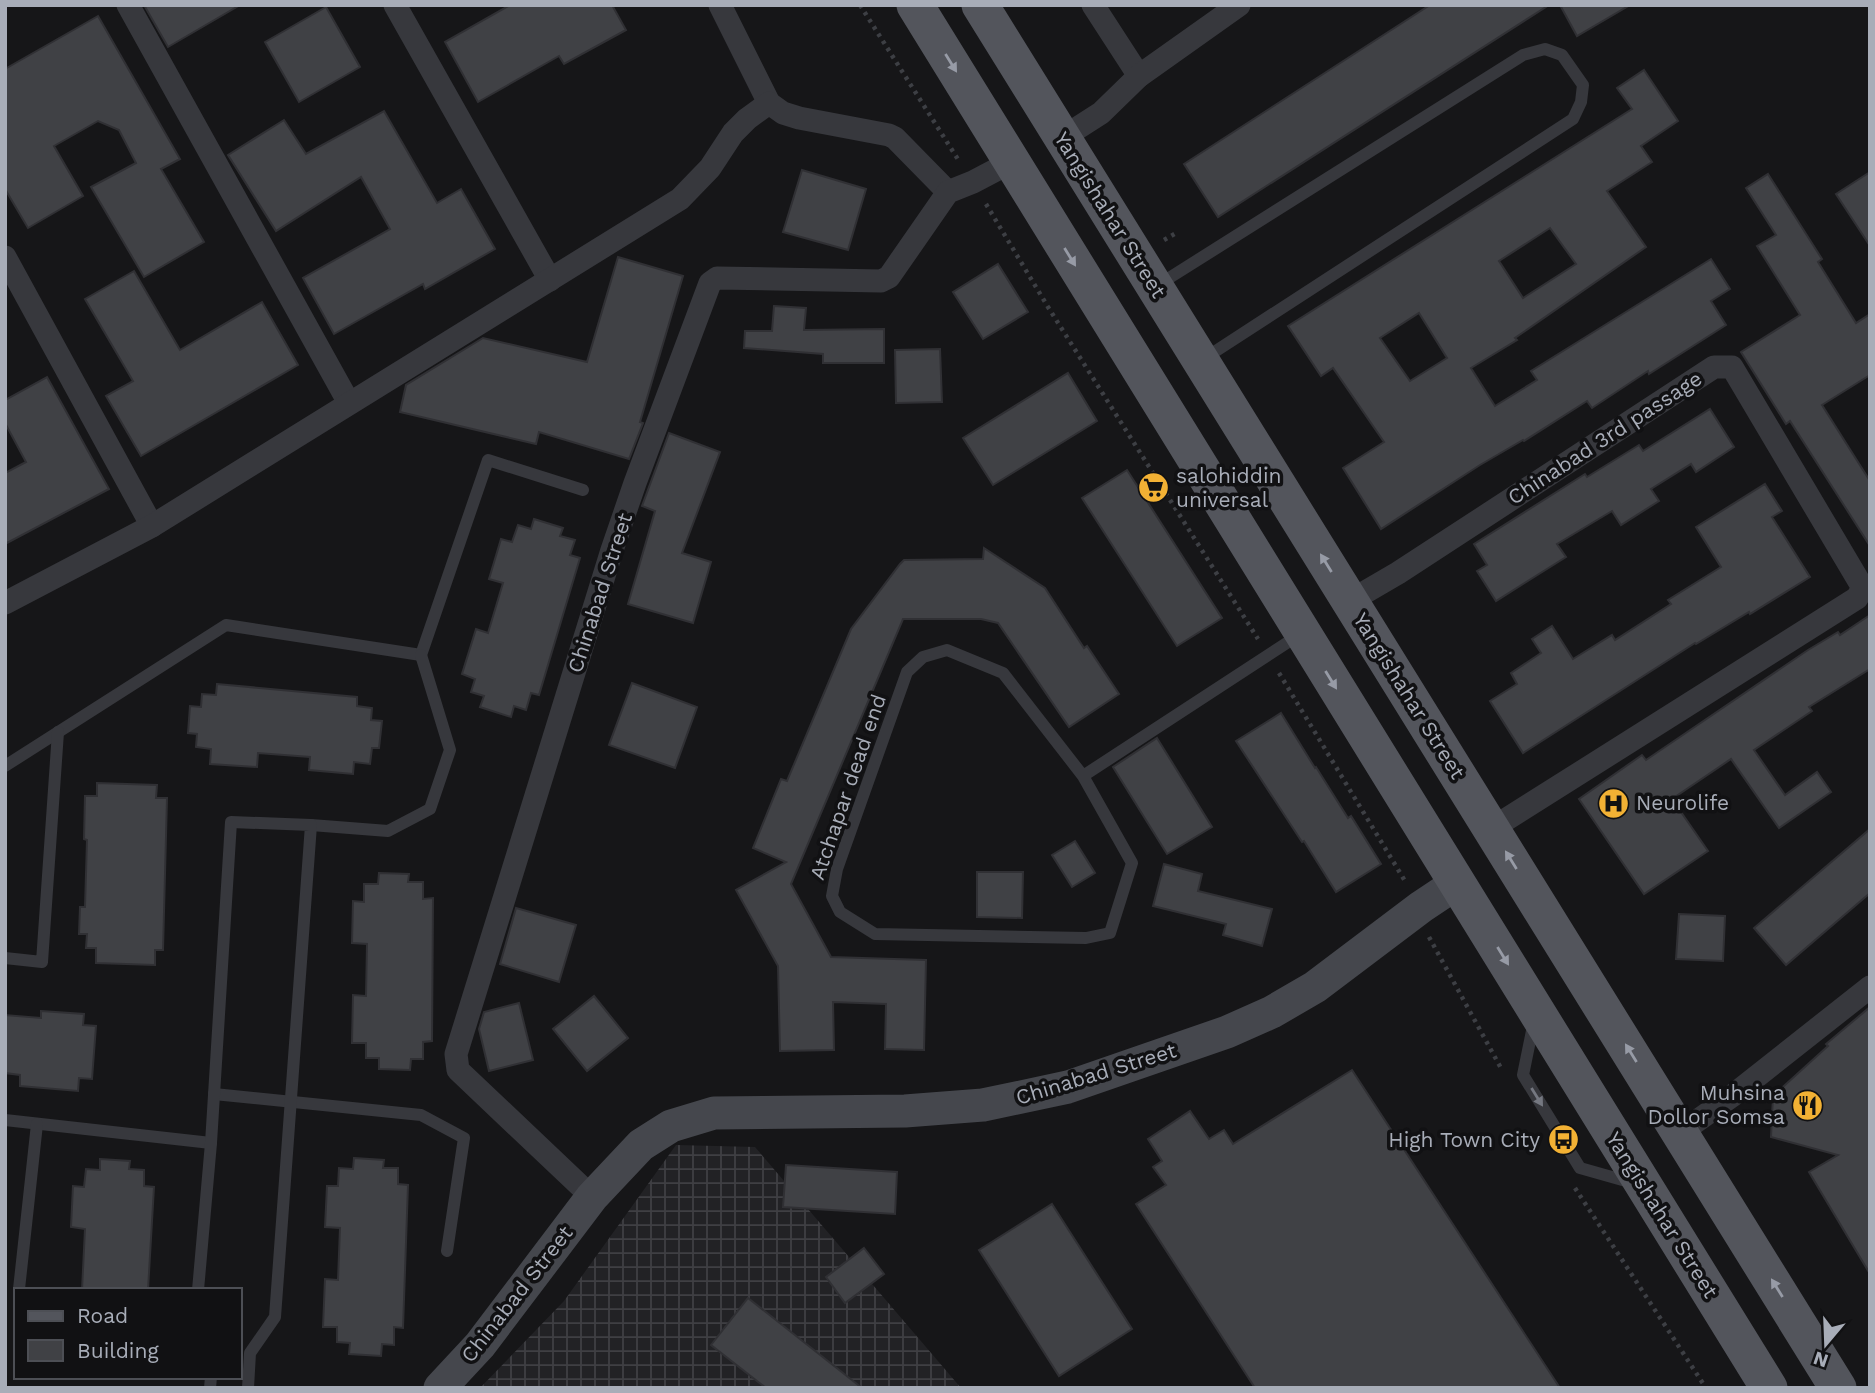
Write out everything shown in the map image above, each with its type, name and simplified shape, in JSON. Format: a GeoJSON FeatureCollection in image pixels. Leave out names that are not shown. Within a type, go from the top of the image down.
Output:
{"type":"FeatureCollection","features":[{"type":"Feature","properties":{"kind":"main road","name":"Yangishahar Street"},"geometry":{"type":"LineString","coordinates":[[915,5],[1769,1388]]}},
{"type":"Feature","properties":{"kind":"main road","name":"Yangishahar Street"},"geometry":{"type":"LineString","coordinates":[[980,5],[1839,1388]]}},
{"type":"Feature","properties":{"kind":"main road"},"geometry":{"type":"LineString","coordinates":[[1224,507],[1272,476]]}},
{"type":"Feature","properties":{"kind":"main road"},"geometry":{"type":"LineString","coordinates":[[1375,750],[1423,719]]}},
{"type":"Feature","properties":{"kind":"street"},"geometry":{"type":"LineString","coordinates":[[128,5],[348,403]]}},
{"type":"Feature","properties":{"kind":"street"},"geometry":{"type":"LineString","coordinates":[[395,5],[550,280]]}},
{"type":"Feature","properties":{"kind":"street"},"geometry":{"type":"LineString","coordinates":[[720,5],[769,103],[783,114],[895,138],[948,192],[1011,162]]}},
{"type":"Feature","properties":{"kind":"street"},"geometry":{"type":"LineString","coordinates":[[1093,5],[1139,76]]}},
{"type":"Feature","properties":{"kind":"street"},"geometry":{"type":"LineString","coordinates":[[1062,138],[1101,113],[1139,76],[1239,5]]}},
{"type":"Feature","properties":{"kind":"street"},"geometry":{"type":"LineString","coordinates":[[5,603],[152,526],[680,199],[710,168],[733,132],[769,103]]}},
{"type":"Feature","properties":{"kind":"street","name":"Chinabad Street"},"geometry":{"type":"LineString","coordinates":[[592,1197],[458,1070],[456,1054],[635,483],[710,284],[717,278],[881,281],[889,277],[948,192]]}},
{"type":"Feature","properties":{"kind":"street"},"geometry":{"type":"LineString","coordinates":[[5,257],[152,526]]}},
{"type":"Feature","properties":{"kind":"street","name":"Chinabad 3rd passage"},"geometry":{"type":"LineString","coordinates":[[1350,601],[1398,573],[1714,367],[1732,367],[1863,588],[1857,598],[1491,829]]}},
{"type":"Feature","properties":{"kind":"street","name":"Chinabad Street"},"geometry":{"type":"LineString","coordinates":[[440,1388],[480,1345],[592,1197],[641,1145],[671,1125],[714,1113],[905,1111],[983,1105],[1068,1087],[1250,1022],[1294,1000],[1457,883]]}},
{"type":"Feature","properties":{"kind":"street"},"geometry":{"type":"LineString","coordinates":[[1680,1133],[1732,1096],[1870,987]]}},
{"type":"Feature","properties":{"kind":"lane"},"geometry":{"type":"LineString","coordinates":[[1155,287],[1523,55],[1545,49],[1562,55],[1583,85],[1581,102],[1573,119],[1201,361]]}},
{"type":"Feature","properties":{"kind":"lane"},"geometry":{"type":"LineString","coordinates":[[198,1288],[211,1143],[230,822],[388,831],[430,809],[450,750],[421,655],[488,460],[583,491]]}},
{"type":"Feature","properties":{"kind":"lane"},"geometry":{"type":"LineString","coordinates":[[5,766],[226,625],[421,655]]}},
{"type":"Feature","properties":{"kind":"lane"},"geometry":{"type":"LineString","coordinates":[[1083,776],[1303,633]]}},
{"type":"Feature","properties":{"kind":"lane","name":"Atchapar dead end"},"geometry":{"type":"LineString","coordinates":[[947,650],[1003,673],[1083,776],[1132,863],[1110,933],[1086,939],[875,934],[840,912],[832,896],[837,869],[907,672],[923,657],[947,650]]}},
{"type":"Feature","properties":{"kind":"lane"},"geometry":{"type":"LineString","coordinates":[[5,958],[42,962],[58,732]]}},
{"type":"Feature","properties":{"kind":"lane"},"geometry":{"type":"LineString","coordinates":[[248,1388],[250,1353],[275,1317],[311,825]]}},
{"type":"Feature","properties":{"kind":"lane"},"geometry":{"type":"LineString","coordinates":[[214,1094],[421,1115],[464,1138],[447,1251]]}},
{"type":"Feature","properties":{"kind":"lane"},"geometry":{"type":"LineString","coordinates":[[5,1120],[211,1143]]}},
{"type":"Feature","properties":{"kind":"lane"},"geometry":{"type":"LineString","coordinates":[[19,1288],[37,1124]]}},
{"type":"Feature","properties":{"kind":"path"},"geometry":{"type":"LineString","coordinates":[[860,5],[1268,655],[1421,907],[1429,937],[1507,1080]]}},
{"type":"Feature","properties":{"kind":"path"},"geometry":{"type":"LineString","coordinates":[[1571,1182],[1706,1388]]}},
{"type":"Feature","properties":{"kind":"shaded area"},"geometry":{"type":"Polygon","coordinates":[[[676,1145],[755,1147],[961,1388],[480,1388],[564,1301],[676,1145]]]}},
{"type":"Feature","properties":{"kind":"building"},"geometry":{"type":"Polygon","coordinates":[[[144,5],[240,5],[168,47],[144,5]]]}},
{"type":"Feature","properties":{"kind":"building"},"geometry":{"type":"Polygon","coordinates":[[[510,5],[612,5],[626,30],[564,64],[559,56],[478,102],[445,42],[510,5]]]}},
{"type":"Feature","properties":{"kind":"building"},"geometry":{"type":"Polygon","coordinates":[[[1430,5],[1549,5],[1218,217],[1184,164],[1430,5]]]}},
{"type":"Feature","properties":{"kind":"building"},"geometry":{"type":"Polygon","coordinates":[[[1560,5],[1630,5],[1577,36],[1560,5]]]}},
{"type":"Feature","properties":{"kind":"building"},"geometry":{"type":"Polygon","coordinates":[[[326,7],[360,67],[299,102],[265,42],[326,7]]]}},
{"type":"Feature","properties":{"kind":"building"},"geometry":{"type":"Polygon","coordinates":[[[98,16],[180,159],[161,169],[204,242],[144,277],[91,187],[136,163],[119,130],[98,121],[54,146],[83,196],[28,228],[5,189],[5,69],[98,16]]]}},
{"type":"Feature","properties":{"kind":"building"},"geometry":{"type":"Polygon","coordinates":[[[1644,70],[1678,121],[1641,146],[1652,162],[1607,191],[1646,247],[1515,338],[1517,340],[1471,368],[1495,406],[1537,380],[1531,371],[1711,259],[1730,289],[1711,301],[1726,325],[1592,408],[1587,401],[1480,465],[1381,529],[1343,468],[1384,442],[1333,368],[1321,376],[1288,326],[1632,109],[1617,88],[1644,70]],[[1550,228],[1499,261],[1523,298],[1576,264],[1550,228]],[[1419,313],[1380,338],[1410,381],[1447,358],[1419,313]]]}},
{"type":"Feature","properties":{"kind":"building"},"geometry":{"type":"Polygon","coordinates":[[[384,111],[437,203],[461,189],[495,249],[425,289],[423,284],[334,334],[303,278],[390,229],[361,177],[276,231],[228,155],[284,120],[306,154],[384,111]]]}},
{"type":"Feature","properties":{"kind":"building"},"geometry":{"type":"Polygon","coordinates":[[[802,170],[866,189],[848,250],[783,232],[802,170]]]}},
{"type":"Feature","properties":{"kind":"building"},"geometry":{"type":"Polygon","coordinates":[[[1870,172],[1870,246],[1836,194],[1870,172]]]}},
{"type":"Feature","properties":{"kind":"building"},"geometry":{"type":"Polygon","coordinates":[[[1768,174],[1822,259],[1818,262],[1856,323],[1870,314],[1870,375],[1822,405],[1870,481],[1870,546],[1790,421],[1786,424],[1741,352],[1800,315],[1757,246],[1776,235],[1746,188],[1768,174]]]}},
{"type":"Feature","properties":{"kind":"building"},"geometry":{"type":"Polygon","coordinates":[[[618,257],[683,276],[640,422],[643,423],[629,459],[539,432],[536,444],[400,412],[406,385],[483,338],[587,362],[618,257]]]}},
{"type":"Feature","properties":{"kind":"building"},"geometry":{"type":"Polygon","coordinates":[[[998,264],[1028,312],[983,339],[953,292],[998,264]]]}},
{"type":"Feature","properties":{"kind":"building"},"geometry":{"type":"Polygon","coordinates":[[[134,271],[180,350],[262,302],[298,365],[141,456],[106,396],[133,381],[85,299],[134,271]]]}},
{"type":"Feature","properties":{"kind":"building"},"geometry":{"type":"Polygon","coordinates":[[[774,306],[806,308],[804,330],[884,329],[884,363],[823,363],[823,354],[744,348],[745,331],[772,331],[774,306]]]}},
{"type":"Feature","properties":{"kind":"building"},"geometry":{"type":"Polygon","coordinates":[[[940,349],[942,402],[896,403],[895,350],[940,349]]]}},
{"type":"Feature","properties":{"kind":"building"},"geometry":{"type":"Polygon","coordinates":[[[1068,373],[1097,421],[993,485],[963,438],[1068,373]]]}},
{"type":"Feature","properties":{"kind":"building"},"geometry":{"type":"Polygon","coordinates":[[[47,377],[109,489],[5,544],[5,473],[26,462],[5,423],[5,400],[47,377]]]}},
{"type":"Feature","properties":{"kind":"building"},"geometry":{"type":"Polygon","coordinates":[[[1710,409],[1734,447],[1696,472],[1691,464],[1651,489],[1659,501],[1621,525],[1612,511],[1557,544],[1566,557],[1496,601],[1477,571],[1487,565],[1474,544],[1585,474],[1587,477],[1639,445],[1643,451],[1710,409]]]}},
{"type":"Feature","properties":{"kind":"building"},"geometry":{"type":"Polygon","coordinates":[[[669,433],[720,452],[682,553],[711,562],[693,623],[628,604],[655,511],[642,506],[669,433]]]}},
{"type":"Feature","properties":{"kind":"building"},"geometry":{"type":"Polygon","coordinates":[[[1127,470],[1222,618],[1177,646],[1082,498],[1127,470]]]}},
{"type":"Feature","properties":{"kind":"building"},"geometry":{"type":"Polygon","coordinates":[[[1765,484],[1782,511],[1772,517],[1810,577],[1750,614],[1749,612],[1695,643],[1523,753],[1490,701],[1517,684],[1511,673],[1541,653],[1532,639],[1552,626],[1573,659],[1612,635],[1615,640],[1671,604],[1668,600],[1721,567],[1696,527],[1765,484]]]}},
{"type":"Feature","properties":{"kind":"building"},"geometry":{"type":"Polygon","coordinates":[[[534,519],[563,528],[560,536],[575,540],[570,555],[580,558],[539,695],[531,693],[526,710],[514,706],[511,717],[480,707],[484,696],[471,692],[475,679],[462,674],[476,629],[488,633],[503,583],[489,579],[501,539],[512,542],[518,525],[531,529],[534,519]]]}},
{"type":"Feature","properties":{"kind":"building"},"geometry":{"type":"Polygon","coordinates":[[[984,548],[1045,588],[1084,648],[1087,646],[1119,694],[1069,727],[998,623],[981,619],[903,619],[791,884],[831,957],[926,960],[924,1050],[885,1049],[886,1004],[833,1002],[834,1050],[780,1051],[778,966],[736,890],[786,862],[753,848],[781,779],[787,781],[851,629],[900,564],[904,560],[983,559],[984,548]]]}},
{"type":"Feature","properties":{"kind":"building"},"geometry":{"type":"Polygon","coordinates":[[[1870,615],[1870,669],[1809,707],[1812,711],[1754,750],[1785,795],[1817,772],[1831,792],[1779,828],[1731,759],[1672,799],[1708,851],[1644,894],[1579,799],[1642,755],[1646,760],[1808,650],[1838,632],[1840,635],[1870,615]]]}},
{"type":"Feature","properties":{"kind":"building"},"geometry":{"type":"Polygon","coordinates":[[[632,683],[697,707],[675,768],[609,745],[632,683]]]}},
{"type":"Feature","properties":{"kind":"building"},"geometry":{"type":"Polygon","coordinates":[[[217,684],[357,697],[357,706],[372,708],[371,720],[382,721],[379,748],[372,748],[370,764],[354,762],[353,774],[309,770],[310,757],[258,753],[257,767],[210,764],[211,749],[196,747],[197,734],[188,733],[190,706],[201,707],[202,694],[216,695],[217,684]]]}},
{"type":"Feature","properties":{"kind":"building"},"geometry":{"type":"Polygon","coordinates":[[[1281,713],[1348,818],[1351,816],[1381,864],[1336,892],[1236,741],[1281,713]]]}},
{"type":"Feature","properties":{"kind":"building"},"geometry":{"type":"Polygon","coordinates":[[[1157,738],[1212,827],[1167,854],[1113,767],[1157,738]]]}},
{"type":"Feature","properties":{"kind":"building"},"geometry":{"type":"Polygon","coordinates":[[[97,783],[157,785],[156,798],[167,798],[163,950],[155,950],[155,965],[96,963],[96,948],[86,948],[87,934],[79,934],[80,907],[85,907],[85,796],[97,796],[97,783]]]}},
{"type":"Feature","properties":{"kind":"building"},"geometry":{"type":"Polygon","coordinates":[[[1870,829],[1870,893],[1786,965],[1754,928],[1870,829]]]}},
{"type":"Feature","properties":{"kind":"building"},"geometry":{"type":"Polygon","coordinates":[[[1075,841],[1095,873],[1072,887],[1052,855],[1075,841]]]}},
{"type":"Feature","properties":{"kind":"building"},"geometry":{"type":"Polygon","coordinates":[[[1164,864],[1202,874],[1198,891],[1272,909],[1262,946],[1223,935],[1226,924],[1153,906],[1164,864]]]}},
{"type":"Feature","properties":{"kind":"building"},"geometry":{"type":"Polygon","coordinates":[[[977,872],[1023,872],[1022,918],[977,917],[977,872]]]}},
{"type":"Feature","properties":{"kind":"building"},"geometry":{"type":"Polygon","coordinates":[[[379,873],[409,874],[408,882],[423,882],[423,899],[433,898],[432,1041],[423,1042],[423,1059],[411,1059],[410,1070],[379,1069],[379,1058],[366,1058],[366,1043],[352,1043],[353,995],[366,996],[367,944],[352,943],[353,901],[364,902],[364,884],[378,884],[379,873]]]}},
{"type":"Feature","properties":{"kind":"building"},"geometry":{"type":"Polygon","coordinates":[[[516,908],[576,925],[559,982],[500,964],[516,908]]]}},
{"type":"Feature","properties":{"kind":"building"},"geometry":{"type":"Polygon","coordinates":[[[1679,914],[1725,916],[1723,961],[1676,959],[1679,914]]]}},
{"type":"Feature","properties":{"kind":"building"},"geometry":{"type":"Polygon","coordinates":[[[594,996],[628,1038],[587,1071],[553,1029],[594,996]]]}},
{"type":"Feature","properties":{"kind":"building"},"geometry":{"type":"Polygon","coordinates":[[[519,1003],[533,1060],[489,1071],[479,1029],[484,1012],[519,1003]]]}},
{"type":"Feature","properties":{"kind":"building"},"geometry":{"type":"Polygon","coordinates":[[[1870,1007],[1870,1274],[1809,1172],[1838,1155],[1771,1137],[1773,1096],[1828,1046],[1826,1044],[1870,1007]]]}},
{"type":"Feature","properties":{"kind":"building"},"geometry":{"type":"Polygon","coordinates":[[[41,1011],[84,1014],[83,1025],[96,1026],[92,1079],[79,1078],[78,1091],[20,1086],[20,1075],[5,1073],[5,1015],[41,1018],[41,1011]]]}},
{"type":"Feature","properties":{"kind":"building"},"geometry":{"type":"Polygon","coordinates":[[[1352,1070],[1560,1388],[1255,1388],[1136,1204],[1166,1185],[1153,1167],[1162,1161],[1148,1139],[1190,1111],[1209,1139],[1224,1130],[1233,1144],[1352,1070]]]}},
{"type":"Feature","properties":{"kind":"building"},"geometry":{"type":"Polygon","coordinates":[[[354,1158],[384,1160],[383,1168],[398,1168],[398,1184],[408,1185],[403,1328],[394,1327],[394,1345],[382,1344],[381,1356],[349,1354],[350,1343],[337,1342],[337,1327],[323,1327],[325,1279],[338,1280],[340,1228],[325,1227],[327,1186],[338,1186],[339,1168],[353,1169],[354,1158]]]}},
{"type":"Feature","properties":{"kind":"building"},"geometry":{"type":"Polygon","coordinates":[[[100,1159],[130,1161],[129,1169],[144,1170],[144,1186],[154,1187],[148,1288],[82,1288],[85,1229],[71,1227],[73,1186],[84,1187],[86,1169],[100,1170],[100,1159]]]}},
{"type":"Feature","properties":{"kind":"building"},"geometry":{"type":"Polygon","coordinates":[[[786,1165],[897,1172],[895,1214],[783,1207],[786,1165]]]}},
{"type":"Feature","properties":{"kind":"building"},"geometry":{"type":"Polygon","coordinates":[[[1052,1204],[1132,1329],[1059,1376],[979,1250],[1052,1204]]]}},
{"type":"Feature","properties":{"kind":"building"},"geometry":{"type":"Polygon","coordinates":[[[864,1248],[884,1274],[845,1303],[826,1277],[864,1248]]]}},
{"type":"Feature","properties":{"kind":"building"},"geometry":{"type":"Polygon","coordinates":[[[748,1298],[862,1388],[766,1388],[711,1345],[748,1298]]]}},
{"type":"Feature","properties":{"kind":"place","name":"salohiddin universal"},"geometry":{"type":"Point","coordinates":[1153,488]}},
{"type":"Feature","properties":{"kind":"place","name":"Neurolife"},"geometry":{"type":"Point","coordinates":[1613,803]}},
{"type":"Feature","properties":{"kind":"place","name":"Muhsina Dollor Somsa"},"geometry":{"type":"Point","coordinates":[1808,1105]}},
{"type":"Feature","properties":{"kind":"place","name":"High Town City"},"geometry":{"type":"Point","coordinates":[1563,1140]}}]}
